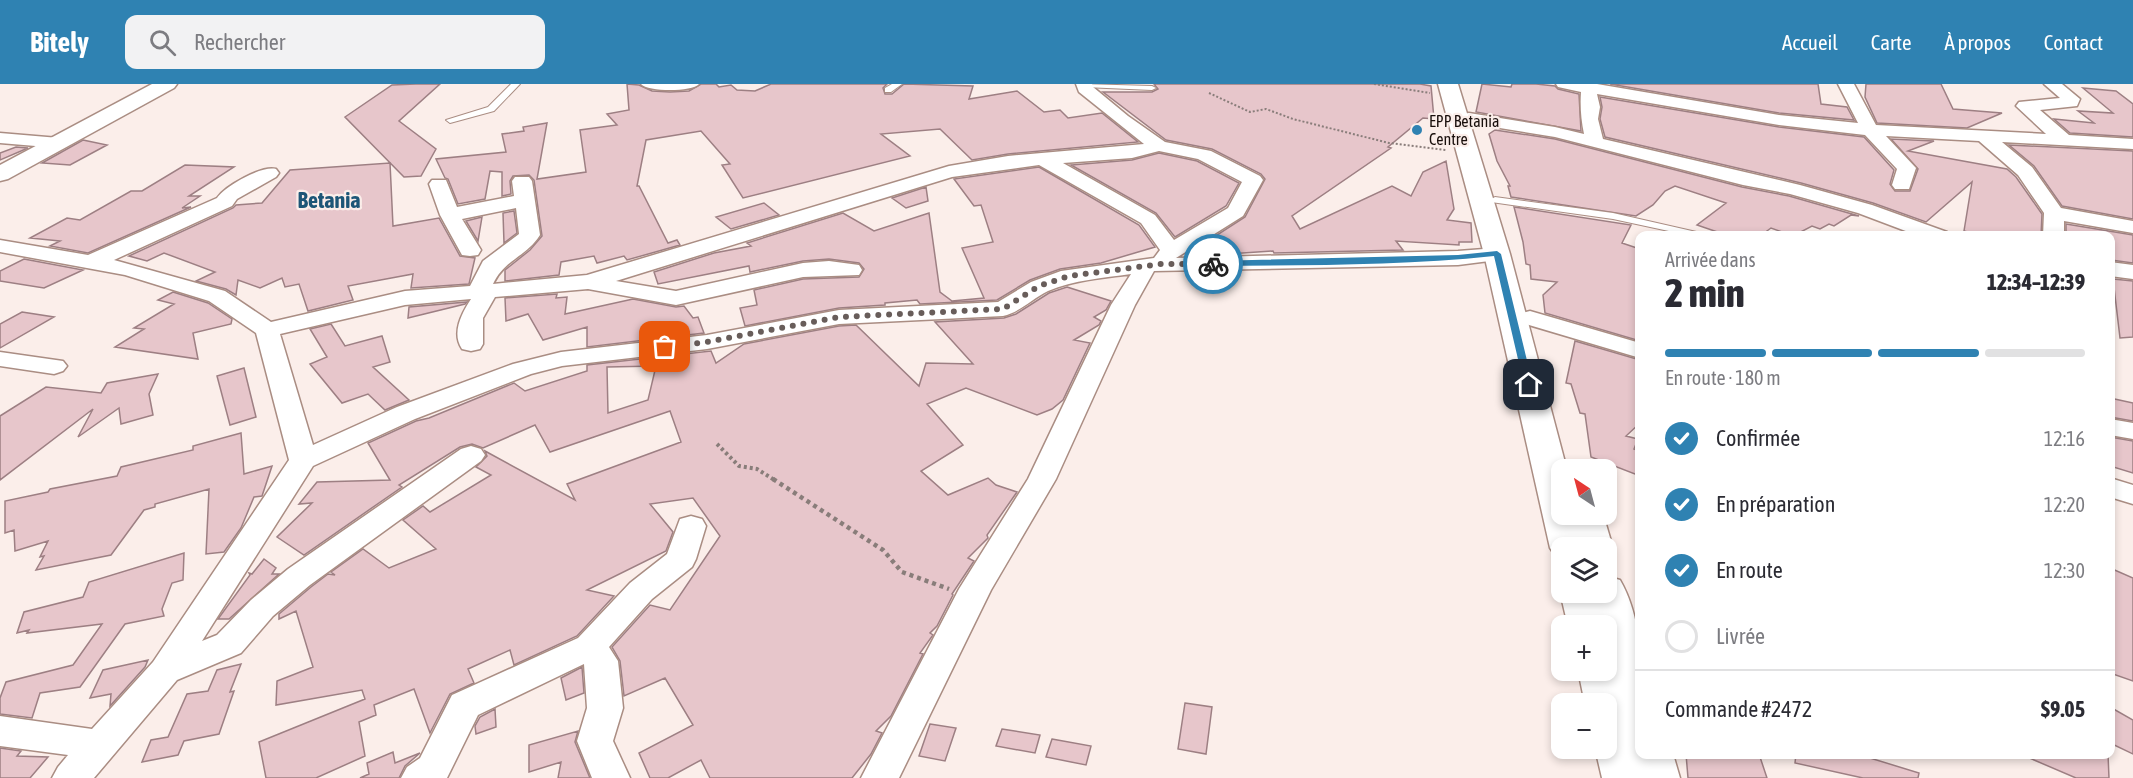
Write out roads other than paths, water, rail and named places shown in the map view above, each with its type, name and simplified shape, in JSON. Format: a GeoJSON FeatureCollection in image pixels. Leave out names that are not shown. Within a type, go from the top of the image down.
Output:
{"type":"FeatureCollection","features":[{"type":"Feature","properties":{"kind":"main road"},"geometry":{"type":"LineString","coordinates":[[0,174],[167,84]]}},
{"type":"Feature","properties":{"kind":"main road"},"geometry":{"type":"LineString","coordinates":[[1453,88],[1469,118],[1495,200],[1570,459]]}},
{"type":"Feature","properties":{"kind":"main road"},"geometry":{"type":"LineString","coordinates":[[1453,88],[1467,153],[1497,254],[1566,537]]}},
{"type":"Feature","properties":{"kind":"main road"},"geometry":{"type":"LineString","coordinates":[[1610,603],[1635,695]]}},
{"type":"Feature","properties":{"kind":"main road"},"geometry":{"type":"LineString","coordinates":[[1602,681],[1625,778]]}},
{"type":"Feature","properties":{"kind":"main road"},"geometry":{"type":"LineString","coordinates":[[1651,759],[1657,778]]}},
{"type":"Feature","properties":{"kind":"street"},"geometry":{"type":"LineString","coordinates":[[649,84],[691,84]]}},
{"type":"Feature","properties":{"kind":"street"},"geometry":{"type":"LineString","coordinates":[[1084,84],[1085,89],[1122,120],[1159,146]]}},
{"type":"Feature","properties":{"kind":"street"},"geometry":{"type":"LineString","coordinates":[[1564,84],[1779,120],[1870,130],[2133,144]]}},
{"type":"Feature","properties":{"kind":"street"},"geometry":{"type":"LineString","coordinates":[[1846,84],[1870,130],[1907,168],[1902,184]]}},
{"type":"Feature","properties":{"kind":"street"},"geometry":{"type":"LineString","coordinates":[[2052,84],[2072,99],[2071,102],[2025,106],[2065,141]]}},
{"type":"Feature","properties":{"kind":"street"},"geometry":{"type":"LineString","coordinates":[[1593,88],[1588,93],[1591,107],[1589,119],[1595,141]]}},
{"type":"Feature","properties":{"kind":"street"},"geometry":{"type":"LineString","coordinates":[[1469,118],[1511,123],[1595,141],[1743,179],[1793,189],[1865,209],[1926,231]]}},
{"type":"Feature","properties":{"kind":"street"},"geometry":{"type":"LineString","coordinates":[[1985,137],[2025,171],[2054,213],[2053,231]]}},
{"type":"Feature","properties":{"kind":"street"},"geometry":{"type":"LineString","coordinates":[[0,138],[59,143]]}},
{"type":"Feature","properties":{"kind":"street"},"geometry":{"type":"LineString","coordinates":[[267,330],[405,298],[589,282],[750,235],[922,178],[959,170],[1042,159],[1105,156],[1159,146],[1204,155],[1253,180],[1236,212],[1160,259],[1123,305],[1042,479],[972,597],[880,778]]}},
{"type":"Feature","properties":{"kind":"street"},"geometry":{"type":"LineString","coordinates":[[1042,159],[1148,219],[1160,259]]}},
{"type":"Feature","properties":{"kind":"street"},"geometry":{"type":"LineString","coordinates":[[91,262],[225,202],[229,195],[269,173]]}},
{"type":"Feature","properties":{"kind":"street"},"geometry":{"type":"LineString","coordinates":[[439,184],[450,216],[470,250]]}},
{"type":"Feature","properties":{"kind":"street"},"geometry":{"type":"LineString","coordinates":[[450,216],[524,191],[530,235],[523,243],[491,266],[484,290],[471,318],[471,344]]}},
{"type":"Feature","properties":{"kind":"street"},"geometry":{"type":"LineString","coordinates":[[2054,213],[2133,226]]}},
{"type":"Feature","properties":{"kind":"street"},"geometry":{"type":"LineString","coordinates":[[0,246],[129,269],[217,296],[267,330],[303,460]]}},
{"type":"Feature","properties":{"kind":"street"},"geometry":{"type":"LineString","coordinates":[[71,778],[165,671],[303,460],[406,413],[522,369],[561,358],[707,342],[839,317],[1003,309],[1039,286],[1069,276],[1160,259],[1305,263],[1458,258],[1497,254]]}},
{"type":"Feature","properties":{"kind":"street"},"geometry":{"type":"LineString","coordinates":[[589,282],[676,297],[718,291],[803,270],[829,268],[851,270]]}},
{"type":"Feature","properties":{"kind":"street"},"geometry":{"type":"LineString","coordinates":[[2115,270],[2133,272]]}},
{"type":"Feature","properties":{"kind":"street"},"geometry":{"type":"LineString","coordinates":[[1530,318],[1635,350]]}},
{"type":"Feature","properties":{"kind":"street"},"geometry":{"type":"LineString","coordinates":[[4,363],[54,366]]}},
{"type":"Feature","properties":{"kind":"street"},"geometry":{"type":"LineString","coordinates":[[2115,428],[2133,431]]}},
{"type":"Feature","properties":{"kind":"street"},"geometry":{"type":"LineString","coordinates":[[165,671],[229,644],[262,608],[299,577],[471,455]]}},
{"type":"Feature","properties":{"kind":"street"},"geometry":{"type":"LineString","coordinates":[[2115,489],[2133,495]]}},
{"type":"Feature","properties":{"kind":"street"},"geometry":{"type":"LineString","coordinates":[[420,778],[433,769],[465,705],[590,647],[640,591],[681,559],[691,526]]}},
{"type":"Feature","properties":{"kind":"street"},"geometry":{"type":"LineString","coordinates":[[590,647],[601,661],[606,708],[595,741],[611,778]]}},
{"type":"Feature","properties":{"kind":"street"},"geometry":{"type":"LineString","coordinates":[[0,731],[101,745]]}},
{"type":"Feature","properties":{"kind":"lane"},"geometry":{"type":"LineString","coordinates":[[450,120],[492,109],[516,84]]}},
{"type":"Feature","properties":{"kind":"lane"},"geometry":{"type":"LineString","coordinates":[[888,90],[898,84]]}},
{"type":"Feature","properties":{"kind":"lane"},"geometry":{"type":"LineString","coordinates":[[1084,84],[1152,88]]}},
{"type":"Feature","properties":{"kind":"lane"},"geometry":{"type":"LineString","coordinates":[[1495,200],[1613,216],[1685,231]]}},
{"type":"Feature","properties":{"kind":"place","name":"EPP Betania Centre"},"geometry":{"type":"Point","coordinates":[1417,130]}},
{"type":"Feature","properties":{"kind":"district","name":"Betania"},"geometry":{"type":"Point","coordinates":[329,200]}}]}
